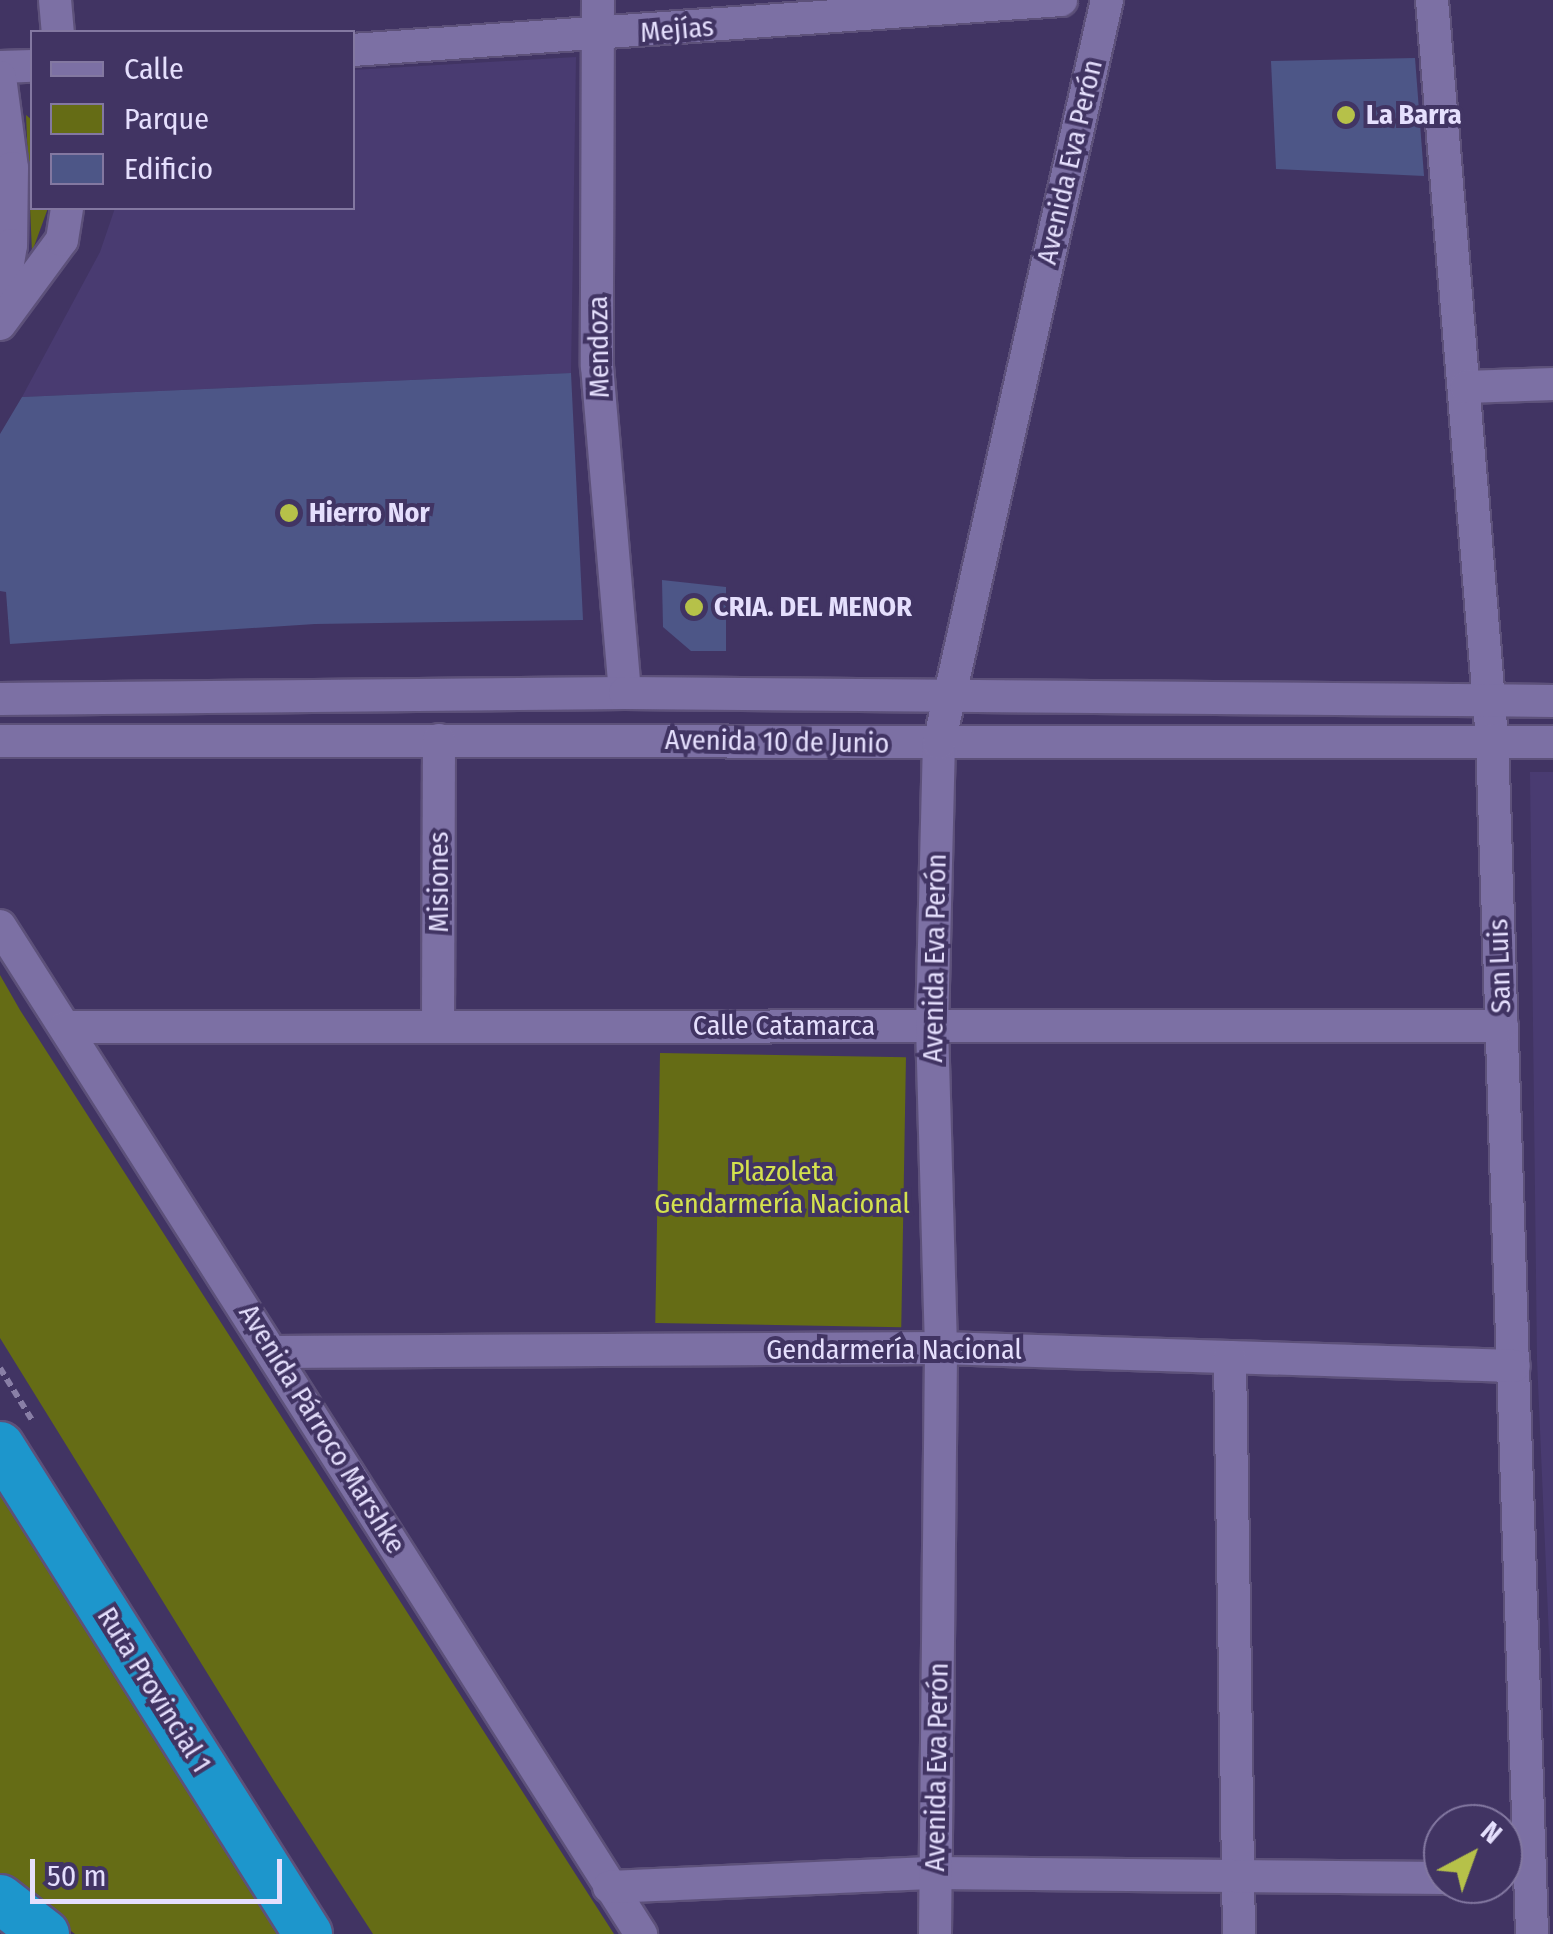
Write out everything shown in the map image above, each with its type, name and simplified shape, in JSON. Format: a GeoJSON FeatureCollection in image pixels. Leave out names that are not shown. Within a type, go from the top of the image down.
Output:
{"type":"FeatureCollection","features":[{"type":"Feature","properties":{"kind":"highway","name":"Ruta Provincial 1"},"geometry":{"type":"LineString","coordinates":[[0,1446],[308,1934]]}},
{"type":"Feature","properties":{"kind":"highway"},"geometry":{"type":"LineString","coordinates":[[0,1899],[45,1934]]}},
{"type":"Feature","properties":{"kind":"street"},"geometry":{"type":"LineString","coordinates":[[55,0],[58,30]]}},
{"type":"Feature","properties":{"kind":"street","name":"Mendoza"},"geometry":{"type":"LineString","coordinates":[[598,0],[602,36],[597,366],[624,694]]}},
{"type":"Feature","properties":{"kind":"street","name":"Mejías"},"geometry":{"type":"LineString","coordinates":[[355,50],[602,36],[1061,0]]}},
{"type":"Feature","properties":{"kind":"street","name":"Avenida Eva Perón"},"geometry":{"type":"LineString","coordinates":[[935,1934],[942,1348],[932,1027],[940,744],[946,697],[1107,0]]}},
{"type":"Feature","properties":{"kind":"street","name":"San Luis"},"geometry":{"type":"LineString","coordinates":[[1432,0],[1492,740],[1514,1366],[1516,1804]]}},
{"type":"Feature","properties":{"kind":"street"},"geometry":{"type":"LineString","coordinates":[[0,67],[30,66]]}},
{"type":"Feature","properties":{"kind":"street"},"geometry":{"type":"LineString","coordinates":[[0,77],[12,168],[11,245],[0,311]]}},
{"type":"Feature","properties":{"kind":"street"},"geometry":{"type":"LineString","coordinates":[[0,324],[62,240],[67,210]]}},
{"type":"Feature","properties":{"kind":"street"},"geometry":{"type":"LineString","coordinates":[[1466,388],[1553,384]]}},
{"type":"Feature","properties":{"kind":"street","name":"Avenida 10 de Junio"},"geometry":{"type":"LineString","coordinates":[[0,699],[624,694],[1553,701]]}},
{"type":"Feature","properties":{"kind":"street","name":"Misiones"},"geometry":{"type":"LineString","coordinates":[[438,1024],[439,740]]}},
{"type":"Feature","properties":{"kind":"street","name":"Avenida 10 de Junio"},"geometry":{"type":"LineString","coordinates":[[0,741],[1553,742]]}},
{"type":"Feature","properties":{"kind":"street","name":"Avenida Párroco Marshke"},"geometry":{"type":"LineString","coordinates":[[0,926],[640,1934]]}},
{"type":"Feature","properties":{"kind":"street","name":"Calle Catamarca"},"geometry":{"type":"LineString","coordinates":[[66,1027],[1502,1026]]}},
{"type":"Feature","properties":{"kind":"street","name":"Gendarmería Nacional"},"geometry":{"type":"LineString","coordinates":[[274,1352],[942,1348],[1514,1366]]}},
{"type":"Feature","properties":{"kind":"street"},"geometry":{"type":"LineString","coordinates":[[1230,1357],[1239,1934]]}},
{"type":"Feature","properties":{"kind":"street"},"geometry":{"type":"LineString","coordinates":[[609,1886],[936,1873],[1423,1878]]}},
{"type":"Feature","properties":{"kind":"street","name":"San Luis"},"geometry":{"type":"LineString","coordinates":[[1523,1902],[1532,1934]]}},
{"type":"Feature","properties":{"kind":"shaded area"},"geometry":{"type":"Polygon","coordinates":[[[576,57],[571,373],[22,397],[100,252],[114,210],[355,210],[355,70],[576,57]]]}},
{"type":"Feature","properties":{"kind":"shaded area"},"geometry":{"type":"Polygon","coordinates":[[[1530,772],[1553,772],[1553,1730],[1537,1360],[1530,772]]]}},
{"type":"Feature","properties":{"kind":"green space"},"geometry":{"type":"Polygon","coordinates":[[[26,115],[30,118],[30,206],[26,115]]]}},
{"type":"Feature","properties":{"kind":"green space"},"geometry":{"type":"Polygon","coordinates":[[[30,210],[47,210],[32,252],[30,210]]]}},
{"type":"Feature","properties":{"kind":"green space"},"geometry":{"type":"Polygon","coordinates":[[[0,975],[614,1934],[373,1934],[274,1781],[0,1338],[0,975]]]}},
{"type":"Feature","properties":{"kind":"green space","name":"Plazoleta Gendarmería Nacional"},"geometry":{"type":"Polygon","coordinates":[[[660,1053],[906,1057],[901,1327],[655,1323],[660,1053]]]}},
{"type":"Feature","properties":{"kind":"green space"},"geometry":{"type":"Polygon","coordinates":[[[0,1491],[195,1792],[277,1934],[75,1934],[0,1878],[0,1491]]]}},
{"type":"Feature","properties":{"kind":"building","name":"La Barra"},"geometry":{"type":"Polygon","coordinates":[[[1415,58],[1424,176],[1276,169],[1271,61],[1415,58]]]}},
{"type":"Feature","properties":{"kind":"building","name":"Hierro Nor"},"geometry":{"type":"Polygon","coordinates":[[[571,373],[583,620],[315,624],[10,644],[6,592],[0,591],[0,434],[22,397],[571,373]]]}},
{"type":"Feature","properties":{"kind":"building","name":"CRIA. DEL MENOR"},"geometry":{"type":"Polygon","coordinates":[[[662,580],[726,587],[726,651],[691,651],[663,627],[662,580]]]}},
{"type":"Feature","properties":{"kind":"place","name":"La Barra"},"geometry":{"type":"Point","coordinates":[1346,115]}},
{"type":"Feature","properties":{"kind":"place","name":"Hierro Nor"},"geometry":{"type":"Point","coordinates":[289,513]}},
{"type":"Feature","properties":{"kind":"place","name":"CRIA. DEL MENOR"},"geometry":{"type":"Point","coordinates":[694,607]}}]}
